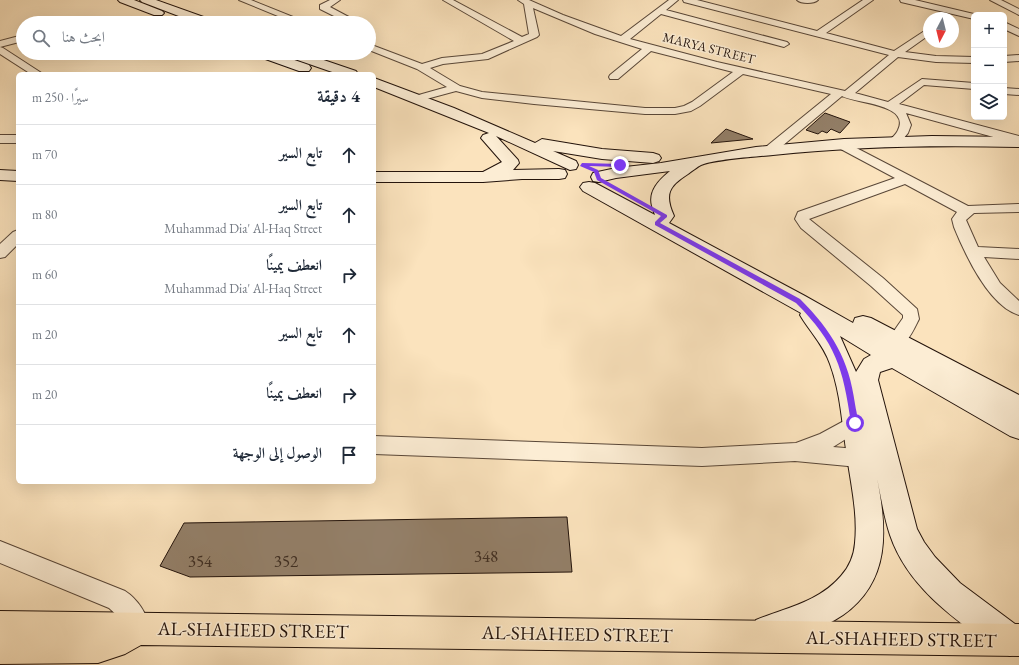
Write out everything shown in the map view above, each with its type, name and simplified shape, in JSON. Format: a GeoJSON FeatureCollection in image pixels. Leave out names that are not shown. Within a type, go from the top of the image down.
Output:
{"type":"FeatureCollection","features":[{"type":"Feature","properties":{"kind":"highway","name":"AL-SHAHEED STREET"},"geometry":{"type":"LineString","coordinates":[[0,627],[1014,640]]}},
{"type":"Feature","properties":{"kind":"highway","name":"AL-SHAHEED STREET"},"geometry":{"type":"LineString","coordinates":[[0,648],[98,647],[111,645],[123,639],[136,629]]}},
{"type":"Feature","properties":{"kind":"main road"},"geometry":{"type":"LineString","coordinates":[[124,0],[165,16]]}},
{"type":"Feature","properties":{"kind":"main road"},"geometry":{"type":"LineString","coordinates":[[146,0],[189,16]]}},
{"type":"Feature","properties":{"kind":"main road"},"geometry":{"type":"LineString","coordinates":[[282,60],[316,72]]}},
{"type":"Feature","properties":{"kind":"main road"},"geometry":{"type":"LineString","coordinates":[[311,60],[345,72]]}},
{"type":"Feature","properties":{"kind":"main road"},"geometry":{"type":"LineString","coordinates":[[376,83],[419,98],[511,136],[540,143],[602,154],[667,159],[702,158]]}},
{"type":"Feature","properties":{"kind":"main road"},"geometry":{"type":"LineString","coordinates":[[376,93],[429,112],[489,138],[576,177],[661,220],[896,350],[1019,428]]}},
{"type":"Feature","properties":{"kind":"main road"},"geometry":{"type":"LineString","coordinates":[[511,136],[576,177]]}},
{"type":"Feature","properties":{"kind":"main road"},"geometry":{"type":"LineString","coordinates":[[483,177],[504,169],[510,162],[509,158],[497,149],[489,138]]}},
{"type":"Feature","properties":{"kind":"main road"},"geometry":{"type":"LineString","coordinates":[[376,177],[483,177],[523,183],[664,167],[702,158],[771,149],[894,142],[1019,141]]}},
{"type":"Feature","properties":{"kind":"main road"},"geometry":{"type":"LineString","coordinates":[[661,220],[659,206],[661,192],[664,185],[675,174],[702,158]]}},
{"type":"Feature","properties":{"kind":"main road"},"geometry":{"type":"LineString","coordinates":[[0,175],[16,176]]}},
{"type":"Feature","properties":{"kind":"main road"},"geometry":{"type":"LineString","coordinates":[[661,220],[798,301],[896,350],[1019,407]]}},
{"type":"Feature","properties":{"kind":"main road"},"geometry":{"type":"LineString","coordinates":[[798,301],[825,330],[834,345],[849,385],[855,423],[914,555],[929,575],[950,596],[1014,640]]}},
{"type":"Feature","properties":{"kind":"main road"},"geometry":{"type":"LineString","coordinates":[[749,637],[809,616],[831,605],[851,588],[861,574],[868,556],[872,460],[866,380],[867,370],[896,350]]}},
{"type":"Feature","properties":{"kind":"street"},"geometry":{"type":"LineString","coordinates":[[243,0],[285,16]]}},
{"type":"Feature","properties":{"kind":"street"},"geometry":{"type":"LineString","coordinates":[[336,0],[323,7],[341,16]]}},
{"type":"Feature","properties":{"kind":"street"},"geometry":{"type":"LineString","coordinates":[[447,0],[522,42]]}},
{"type":"Feature","properties":{"kind":"street"},"geometry":{"type":"LineString","coordinates":[[622,40],[674,0]]}},
{"type":"Feature","properties":{"kind":"street"},"geometry":{"type":"LineString","coordinates":[[687,0],[896,54],[949,60],[971,60]]}},
{"type":"Feature","properties":{"kind":"street"},"geometry":{"type":"LineString","coordinates":[[801,0],[814,0]]}},
{"type":"Feature","properties":{"kind":"street"},"geometry":{"type":"LineString","coordinates":[[818,34],[869,0]]}},
{"type":"Feature","properties":{"kind":"street"},"geometry":{"type":"LineString","coordinates":[[904,0],[971,15]]}},
{"type":"Feature","properties":{"kind":"street"},"geometry":{"type":"LineString","coordinates":[[994,0],[1019,12]]}},
{"type":"Feature","properties":{"kind":"street"},"geometry":{"type":"LineString","coordinates":[[421,67],[442,61],[484,56],[522,42],[534,35],[525,2]]}},
{"type":"Feature","properties":{"kind":"street","name":"MARYA STREET"},"geometry":{"type":"LineString","coordinates":[[525,2],[577,25],[649,48],[843,94],[1019,141]]}},
{"type":"Feature","properties":{"kind":"street"},"geometry":{"type":"LineString","coordinates":[[659,11],[784,44]]}},
{"type":"Feature","properties":{"kind":"street"},"geometry":{"type":"LineString","coordinates":[[1007,23],[1019,21]]}},
{"type":"Feature","properties":{"kind":"street"},"geometry":{"type":"LineString","coordinates":[[1007,26],[1019,32]]}},
{"type":"Feature","properties":{"kind":"street"},"geometry":{"type":"LineString","coordinates":[[771,149],[896,54],[923,36]]}},
{"type":"Feature","properties":{"kind":"street"},"geometry":{"type":"LineString","coordinates":[[0,44],[16,40]]}},
{"type":"Feature","properties":{"kind":"street"},"geometry":{"type":"LineString","coordinates":[[614,77],[649,48]]}},
{"type":"Feature","properties":{"kind":"street"},"geometry":{"type":"LineString","coordinates":[[376,49],[421,67],[456,88],[482,95],[645,111],[675,111],[687,109],[696,104],[741,70]]}},
{"type":"Feature","properties":{"kind":"street"},"geometry":{"type":"LineString","coordinates":[[0,50],[35,72]]}},
{"type":"Feature","properties":{"kind":"street"},"geometry":{"type":"LineString","coordinates":[[1007,59],[1019,58]]}},
{"type":"Feature","properties":{"kind":"street"},"geometry":{"type":"LineString","coordinates":[[949,60],[958,72],[973,84]]}},
{"type":"Feature","properties":{"kind":"street"},"geometry":{"type":"LineString","coordinates":[[894,142],[902,135],[906,127],[904,118],[892,107],[922,82],[971,85]]}},
{"type":"Feature","properties":{"kind":"street"},"geometry":{"type":"LineString","coordinates":[[419,98],[456,88]]}},
{"type":"Feature","properties":{"kind":"street"},"geometry":{"type":"LineString","coordinates":[[1007,91],[1019,92]]}},
{"type":"Feature","properties":{"kind":"street"},"geometry":{"type":"LineString","coordinates":[[0,139],[16,139]]}},
{"type":"Feature","properties":{"kind":"street"},"geometry":{"type":"LineString","coordinates":[[841,144],[966,211],[989,208],[1019,208]]}},
{"type":"Feature","properties":{"kind":"street"},"geometry":{"type":"LineString","coordinates":[[896,350],[911,319],[911,313],[876,282],[806,225],[802,219],[803,215],[821,208],[905,179]]}},
{"type":"Feature","properties":{"kind":"street"},"geometry":{"type":"LineString","coordinates":[[966,211],[960,219],[960,224],[974,252],[1000,294],[1019,309]]}},
{"type":"Feature","properties":{"kind":"street"},"geometry":{"type":"LineString","coordinates":[[0,253],[10,238]]}},
{"type":"Feature","properties":{"kind":"street"},"geometry":{"type":"LineString","coordinates":[[974,252],[1019,254]]}},
{"type":"Feature","properties":{"kind":"street"},"geometry":{"type":"LineString","coordinates":[[795,452],[827,440],[855,423]]}},
{"type":"Feature","properties":{"kind":"street"},"geometry":{"type":"LineString","coordinates":[[376,445],[702,457],[795,452],[872,460]]}},
{"type":"Feature","properties":{"kind":"street"},"geometry":{"type":"LineString","coordinates":[[0,552],[117,599],[128,608],[132,614],[136,629]]}},
{"type":"Feature","properties":{"kind":"building"},"geometry":{"type":"Polygon","coordinates":[[[825,113],[850,122],[840,133],[831,129],[827,133],[822,131],[818,134],[806,130],[825,113]]]}},
{"type":"Feature","properties":{"kind":"building"},"geometry":{"type":"Polygon","coordinates":[[[726,129],[753,139],[711,143],[726,129]]]}},
{"type":"Feature","properties":{"kind":"building"},"geometry":{"type":"Polygon","coordinates":[[[567,517],[572,572],[190,577],[160,566],[184,523],[567,517]]]}},
{"type":"Feature","properties":{"kind":"route"},"geometry":{"type":"LineString","coordinates":[[620,165],[582,165],[596,171],[599,175],[599,179],[665,216],[657,223],[798,301],[814,317],[825,330],[841,361],[849,385],[855,423]]}}]}
